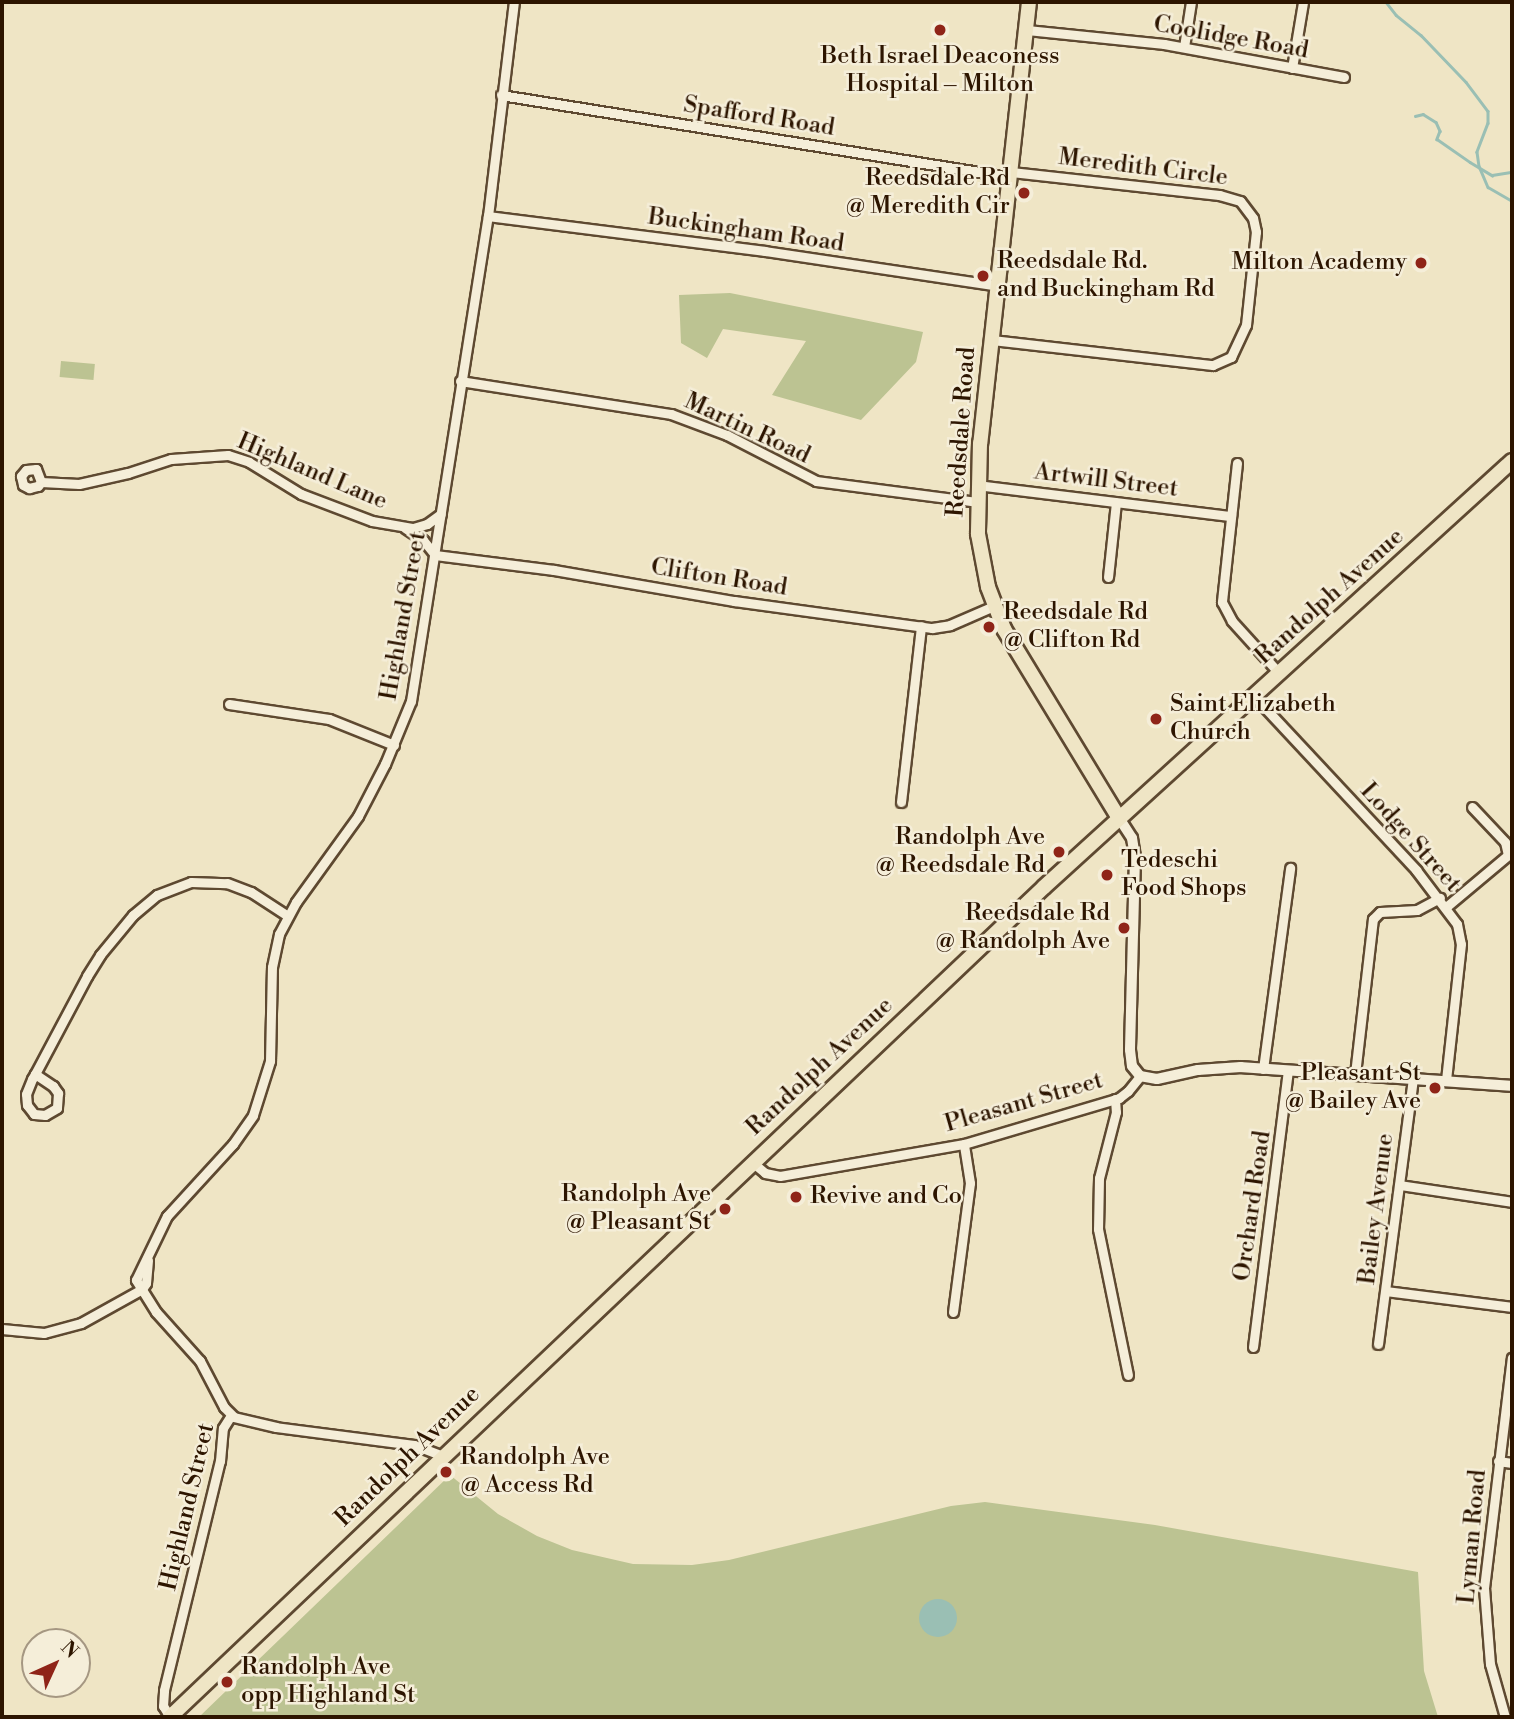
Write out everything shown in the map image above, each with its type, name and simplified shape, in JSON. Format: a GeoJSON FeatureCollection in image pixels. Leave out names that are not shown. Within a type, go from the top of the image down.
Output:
{"type":"FeatureCollection","features":[{"type":"Feature","properties":{"kind":"main road","name":"Reedsdale Road"},"geometry":{"type":"LineString","coordinates":[[1030,2],[977,485],[981,552],[994,606],[1017,655],[1119,818]]}},
{"type":"Feature","properties":{"kind":"main road","name":"Randolph Avenue"},"geometry":{"type":"LineString","coordinates":[[170,1717],[752,1162],[1119,818],[1512,461]]}},
{"type":"Feature","properties":{"kind":"street","name":"Highland Street"},"geometry":{"type":"LineString","coordinates":[[170,1717],[163,1706],[164,1690],[220,1461],[223,1428],[231,1415],[200,1361],[140,1291],[146,1283],[150,1251],[167,1216],[238,1138],[256,1109],[270,1061],[274,954],[288,916],[348,832],[394,745],[416,682],[460,380],[488,216],[514,2]]}},
{"type":"Feature","properties":{"kind":"street"},"geometry":{"type":"LineString","coordinates":[[1184,47],[1191,2]]}},
{"type":"Feature","properties":{"kind":"street"},"geometry":{"type":"LineString","coordinates":[[1292,68],[1303,2]]}},
{"type":"Feature","properties":{"kind":"street","name":"Coolidge Road"},"geometry":{"type":"LineString","coordinates":[[1027,30],[1184,47],[1344,77]]}},
{"type":"Feature","properties":{"kind":"street","name":"Spafford Road"},"geometry":{"type":"LineString","coordinates":[[501,94],[1011,174]]}},
{"type":"Feature","properties":{"kind":"street","name":"Meredith Circle"},"geometry":{"type":"LineString","coordinates":[[992,340],[1213,365],[1225,362],[1236,352],[1246,325],[1256,232],[1253,218],[1240,201],[1219,195],[1011,174]]}},
{"type":"Feature","properties":{"kind":"street","name":"Buckingham Road"},"geometry":{"type":"LineString","coordinates":[[488,216],[998,286]]}},
{"type":"Feature","properties":{"kind":"street","name":"Martin Road"},"geometry":{"type":"LineString","coordinates":[[460,380],[678,416],[727,435],[816,481],[977,502]]}},
{"type":"Feature","properties":{"kind":"street","name":"Highland Lane"},"geometry":{"type":"LineString","coordinates":[[41,481],[79,484],[128,473],[171,459],[228,455],[248,461],[313,499],[361,518],[405,528],[423,540],[435,555]]}},
{"type":"Feature","properties":{"kind":"street"},"geometry":{"type":"LineString","coordinates":[[1237,463],[1222,602],[1233,621],[1279,673]]}},
{"type":"Feature","properties":{"kind":"street","name":"Artwill Street"},"geometry":{"type":"LineString","coordinates":[[977,485],[1231,516]]}},
{"type":"Feature","properties":{"kind":"street"},"geometry":{"type":"LineString","coordinates":[[1108,577],[1116,502]]}},
{"type":"Feature","properties":{"kind":"street","name":"Highland Lane"},"geometry":{"type":"LineString","coordinates":[[405,528],[427,524],[441,514]]}},
{"type":"Feature","properties":{"kind":"street","name":"Clifton Road"},"geometry":{"type":"LineString","coordinates":[[435,555],[554,570],[734,601],[921,626],[944,627],[994,606]]}},
{"type":"Feature","properties":{"kind":"street"},"geometry":{"type":"LineString","coordinates":[[901,802],[921,626]]}},
{"type":"Feature","properties":{"kind":"street","name":"Lodge Street"},"geometry":{"type":"LineString","coordinates":[[1254,696],[1440,898],[1457,924],[1461,944],[1446,1080]]}},
{"type":"Feature","properties":{"kind":"street"},"geometry":{"type":"LineString","coordinates":[[229,704],[337,721],[394,745]]}},
{"type":"Feature","properties":{"kind":"street"},"geometry":{"type":"LineString","coordinates":[[1446,907],[1504,861],[1509,852],[1501,837],[1472,807]]}},
{"type":"Feature","properties":{"kind":"street","name":"Reedsdale Road"},"geometry":{"type":"LineString","coordinates":[[1119,818],[1132,838],[1135,850],[1130,1050],[1132,1066],[1140,1076]]}},
{"type":"Feature","properties":{"kind":"street"},"geometry":{"type":"LineString","coordinates":[[1263,1069],[1290,868]]}},
{"type":"Feature","properties":{"kind":"street"},"geometry":{"type":"LineString","coordinates":[[35,1074],[57,1091],[57,1108],[48,1115],[34,1114],[27,1105],[27,1091],[35,1074],[100,955],[133,915],[157,895],[191,882],[227,883],[251,892],[288,916]]}},
{"type":"Feature","properties":{"kind":"street"},"geometry":{"type":"LineString","coordinates":[[1355,1074],[1373,919],[1380,912],[1417,911],[1440,898]]}},
{"type":"Feature","properties":{"kind":"street"},"geometry":{"type":"LineString","coordinates":[[1140,1076],[1152,1079],[1218,1068],[1263,1069],[1512,1086]]}},
{"type":"Feature","properties":{"kind":"street","name":"Orchard Road"},"geometry":{"type":"LineString","coordinates":[[1253,1347],[1289,1070]]}},
{"type":"Feature","properties":{"kind":"street","name":"Pleasant Street"},"geometry":{"type":"LineString","coordinates":[[752,1162],[765,1173],[780,1176],[964,1144],[1115,1099],[1128,1091],[1140,1076]]}},
{"type":"Feature","properties":{"kind":"street","name":"Bailey Avenue"},"geometry":{"type":"LineString","coordinates":[[1378,1344],[1413,1078]]}},
{"type":"Feature","properties":{"kind":"street"},"geometry":{"type":"LineString","coordinates":[[1115,1099],[1116,1112],[1099,1178],[1098,1229],[1128,1375]]}},
{"type":"Feature","properties":{"kind":"street"},"geometry":{"type":"LineString","coordinates":[[953,1312],[970,1183],[964,1144]]}},
{"type":"Feature","properties":{"kind":"street"},"geometry":{"type":"LineString","coordinates":[[1399,1185],[1512,1202]]}},
{"type":"Feature","properties":{"kind":"street"},"geometry":{"type":"LineString","coordinates":[[2,1329],[37,1333],[68,1329],[140,1291]]}},
{"type":"Feature","properties":{"kind":"street"},"geometry":{"type":"LineString","coordinates":[[1385,1291],[1512,1307]]}},
{"type":"Feature","properties":{"kind":"street","name":"Lyman Road"},"geometry":{"type":"LineString","coordinates":[[1505,1717],[1490,1664],[1485,1572],[1512,1357]]}},
{"type":"Feature","properties":{"kind":"street"},"geometry":{"type":"LineString","coordinates":[[231,1415],[243,1421],[267,1425],[414,1445],[443,1456]]}},
{"type":"Feature","properties":{"kind":"street"},"geometry":{"type":"LineString","coordinates":[[1498,1461],[1512,1463]]}},
{"type":"Feature","properties":{"kind":"green space"},"geometry":{"type":"Polygon","coordinates":[[[730,293],[923,332],[916,362],[861,420],[772,395],[806,341],[723,329],[707,358],[681,343],[679,295],[730,293]]]}},
{"type":"Feature","properties":{"kind":"green space"},"geometry":{"type":"Polygon","coordinates":[[[61,361],[95,364],[93,380],[60,377],[61,361]]]}},
{"type":"Feature","properties":{"kind":"green space"},"geometry":{"type":"Polygon","coordinates":[[[450,1475],[498,1514],[537,1536],[572,1550],[633,1564],[692,1565],[729,1560],[951,1506],[985,1502],[1155,1525],[1418,1572],[1424,1671],[1438,1717],[199,1717],[450,1475]]]}},
{"type":"Feature","properties":{"kind":"water"},"geometry":{"type":"Polygon","coordinates":[[[938,1599],[952,1604],[957,1618],[952,1632],[938,1637],[924,1632],[919,1618],[924,1604],[938,1599]]]}},
{"type":"Feature","properties":{"kind":"waterway"},"geometry":{"type":"LineString","coordinates":[[1386,2],[1396,15],[1421,35],[1466,82],[1488,111],[1488,123],[1477,152],[1479,166],[1488,187],[1512,201]]}},
{"type":"Feature","properties":{"kind":"waterway"},"geometry":{"type":"LineString","coordinates":[[1415,116],[1423,114],[1436,122],[1440,131],[1437,139],[1492,175],[1512,172]]}},
{"type":"Feature","properties":{"kind":"place","name":"Beth Israel Deaconess Hospital – Milton"},"geometry":{"type":"Point","coordinates":[940,30]}},
{"type":"Feature","properties":{"kind":"place","name":"Reedsdale Rd @ Meredith Cir"},"geometry":{"type":"Point","coordinates":[1024,193]}},
{"type":"Feature","properties":{"kind":"place","name":"Milton Academy"},"geometry":{"type":"Point","coordinates":[1421,263]}},
{"type":"Feature","properties":{"kind":"place","name":"Reedsdale Rd. and Buckingham Rd"},"geometry":{"type":"Point","coordinates":[983,276]}},
{"type":"Feature","properties":{"kind":"place","name":"Reedsdale Rd @ Clifton Rd"},"geometry":{"type":"Point","coordinates":[989,627]}},
{"type":"Feature","properties":{"kind":"place","name":"Saint Elizabeth Church"},"geometry":{"type":"Point","coordinates":[1156,719]}},
{"type":"Feature","properties":{"kind":"place","name":"Randolph Ave @ Reedsdale Rd"},"geometry":{"type":"Point","coordinates":[1059,852]}},
{"type":"Feature","properties":{"kind":"place","name":"Tedeschi Food Shops"},"geometry":{"type":"Point","coordinates":[1107,875]}},
{"type":"Feature","properties":{"kind":"place","name":"Reedsdale Rd @ Randolph Ave"},"geometry":{"type":"Point","coordinates":[1124,928]}},
{"type":"Feature","properties":{"kind":"place","name":"Pleasant St @ Bailey Ave"},"geometry":{"type":"Point","coordinates":[1435,1088]}},
{"type":"Feature","properties":{"kind":"place","name":"Revive and Co"},"geometry":{"type":"Point","coordinates":[796,1197]}},
{"type":"Feature","properties":{"kind":"place","name":"Randolph Ave @ Pleasant St"},"geometry":{"type":"Point","coordinates":[725,1209]}},
{"type":"Feature","properties":{"kind":"place","name":"Randolph Ave @ Access Rd"},"geometry":{"type":"Point","coordinates":[446,1472]}},
{"type":"Feature","properties":{"kind":"place","name":"Randolph Ave opp Highland St"},"geometry":{"type":"Point","coordinates":[227,1682]}}]}
